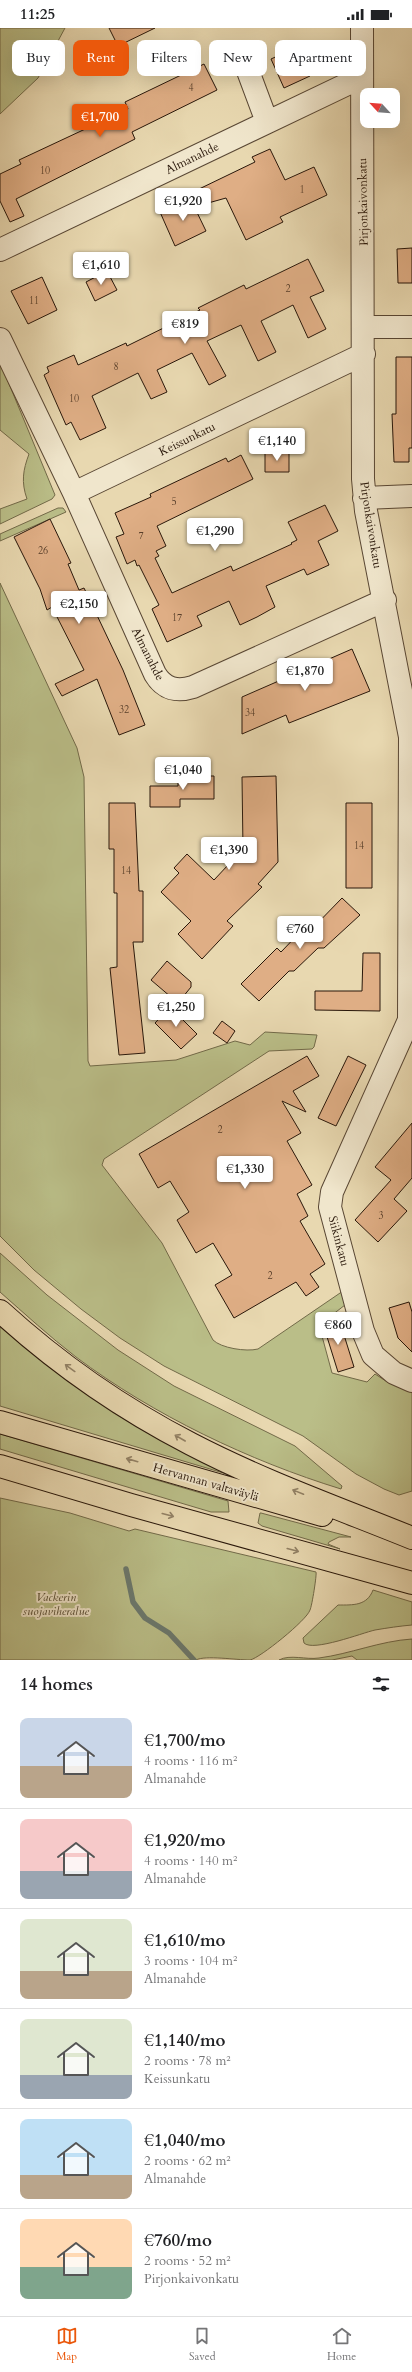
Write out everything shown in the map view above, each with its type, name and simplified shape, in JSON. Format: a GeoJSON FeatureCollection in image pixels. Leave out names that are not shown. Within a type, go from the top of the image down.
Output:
{"type":"FeatureCollection","features":[{"type":"Feature","properties":{"kind":"highway"},"geometry":{"type":"LineString","coordinates":[[0,1311],[68,1367],[127,1407],[191,1444],[251,1473],[412,1539]]}},
{"type":"Feature","properties":{"kind":"highway","name":"Hervannan valtaväylä"},"geometry":{"type":"LineString","coordinates":[[0,1422],[412,1539]]}},
{"type":"Feature","properties":{"kind":"highway"},"geometry":{"type":"LineString","coordinates":[[0,1466],[130,1505],[412,1583]]}},
{"type":"Feature","properties":{"kind":"highway"},"geometry":{"type":"LineString","coordinates":[[0,1480],[130,1505]]}},
{"type":"Feature","properties":{"kind":"street","name":"Pirjonkaivonkatu"},"geometry":{"type":"LineString","coordinates":[[362,28],[364,498],[385,600],[410,737],[410,1020]]}},
{"type":"Feature","properties":{"kind":"street"},"geometry":{"type":"LineString","coordinates":[[250,76],[267,122]]}},
{"type":"Feature","properties":{"kind":"street","name":"Almanahde"},"geometry":{"type":"LineString","coordinates":[[0,250],[362,77]]}},
{"type":"Feature","properties":{"kind":"street"},"geometry":{"type":"LineString","coordinates":[[364,327],[412,327]]}},
{"type":"Feature","properties":{"kind":"street","name":"Almanahde"},"geometry":{"type":"LineString","coordinates":[[0,339],[74,493],[159,681],[171,688],[184,690],[385,600]]}},
{"type":"Feature","properties":{"kind":"street","name":"Keissunkatu"},"geometry":{"type":"LineString","coordinates":[[74,493],[364,354]]}},
{"type":"Feature","properties":{"kind":"street"},"geometry":{"type":"LineString","coordinates":[[364,498],[412,496]]}},
{"type":"Feature","properties":{"kind":"street","name":"Siikinkatu"},"geometry":{"type":"LineString","coordinates":[[410,1020],[332,1192],[330,1207],[363,1331],[373,1355],[394,1373],[412,1381]]}},
{"type":"Feature","properties":{"kind":"green space"},"geometry":{"type":"Polygon","coordinates":[[[0,28],[65,28],[59,40],[12,40],[12,76],[39,76],[0,114],[0,28]]]}},
{"type":"Feature","properties":{"kind":"green space"},"geometry":{"type":"Polygon","coordinates":[[[0,362],[55,495],[52,499],[0,524],[0,509],[27,499],[23,482],[25,465],[29,454],[0,430],[0,362]]]}},
{"type":"Feature","properties":{"kind":"green space"},"geometry":{"type":"Polygon","coordinates":[[[58,508],[63,508],[66,512],[0,541],[0,534],[58,508]]]}},
{"type":"Feature","properties":{"kind":"green space"},"geometry":{"type":"Polygon","coordinates":[[[0,583],[77,748],[84,777],[88,1061],[90,1066],[176,1060],[235,1041],[250,1045],[265,1032],[317,1035],[314,1047],[312,1049],[269,1051],[104,1159],[102,1165],[162,1243],[213,1340],[217,1343],[234,1349],[258,1349],[343,1291],[345,1305],[319,1325],[332,1373],[367,1382],[375,1374],[389,1383],[412,1388],[412,1491],[399,1495],[384,1489],[356,1474],[303,1436],[164,1366],[120,1338],[81,1309],[34,1270],[0,1236],[0,583]]]}},
{"type":"Feature","properties":{"kind":"green space"},"geometry":{"type":"Polygon","coordinates":[[[0,1253],[47,1295],[118,1350],[174,1386],[295,1446],[342,1486],[341,1489],[272,1465],[203,1434],[137,1398],[106,1378],[66,1349],[0,1292],[0,1253]]]}},
{"type":"Feature","properties":{"kind":"green space"},"geometry":{"type":"Polygon","coordinates":[[[0,1321],[250,1481],[0,1406],[0,1321]]]}},
{"type":"Feature","properties":{"kind":"green space"},"geometry":{"type":"Polygon","coordinates":[[[0,1434],[228,1501],[229,1512],[211,1512],[0,1449],[0,1434]]]}},
{"type":"Feature","properties":{"kind":"green space","name":"Vackerin suojaviheralue"},"geometry":{"type":"Polygon","coordinates":[[[0,1498],[70,1513],[129,1531],[135,1529],[316,1572],[310,1610],[301,1622],[283,1638],[263,1653],[250,1660],[206,1658],[196,1660],[0,1660],[0,1498]]]}},
{"type":"Feature","properties":{"kind":"green space"},"geometry":{"type":"Polygon","coordinates":[[[260,1513],[351,1537],[339,1537],[329,1542],[328,1544],[340,1549],[262,1526],[258,1523],[260,1513]]]}},
{"type":"Feature","properties":{"kind":"green space"},"geometry":{"type":"Polygon","coordinates":[[[373,1590],[412,1602],[412,1625],[375,1630],[327,1644],[309,1645],[304,1643],[303,1638],[338,1605],[359,1604],[367,1599],[373,1590]]]}},
{"type":"Feature","properties":{"kind":"green space"},"geometry":{"type":"Polygon","coordinates":[[[412,1639],[412,1660],[357,1660],[352,1656],[332,1660],[279,1660],[288,1657],[319,1658],[342,1654],[388,1642],[412,1639]]]}},
{"type":"Feature","properties":{"kind":"building"},"geometry":{"type":"Polygon","coordinates":[[[109,28],[155,28],[129,41],[115,40],[109,28]]]}},
{"type":"Feature","properties":{"kind":"building"},"geometry":{"type":"Polygon","coordinates":[[[275,57],[275,68],[271,59],[275,57]]]}},
{"type":"Feature","properties":{"kind":"building"},"geometry":{"type":"Polygon","coordinates":[[[204,64],[217,90],[132,132],[135,139],[16,199],[24,216],[10,222],[0,201],[0,174],[21,164],[19,160],[128,109],[125,102],[179,76],[201,76],[201,65],[204,64]]]}},
{"type":"Feature","properties":{"kind":"building"},"geometry":{"type":"Polygon","coordinates":[[[279,76],[310,76],[284,88],[279,76]]]}},
{"type":"Feature","properties":{"kind":"building"},"geometry":{"type":"Polygon","coordinates":[[[270,149],[285,180],[314,167],[327,195],[280,217],[283,222],[246,240],[226,198],[201,205],[197,190],[255,162],[252,157],[270,149]]]}},
{"type":"Feature","properties":{"kind":"building"},"geometry":{"type":"Polygon","coordinates":[[[190,198],[206,231],[175,246],[160,212],[190,198]]]}},
{"type":"Feature","properties":{"kind":"building"},"geometry":{"type":"Polygon","coordinates":[[[412,248],[412,283],[398,283],[397,249],[412,248]]]}},
{"type":"Feature","properties":{"kind":"building"},"geometry":{"type":"Polygon","coordinates":[[[308,259],[324,291],[310,297],[326,329],[308,338],[293,305],[261,321],[276,352],[258,361],[241,325],[207,341],[226,376],[209,385],[192,353],[157,370],[167,392],[151,399],[138,373],[92,396],[106,428],[80,440],[71,422],[66,425],[44,375],[49,372],[47,367],[74,355],[78,365],[126,343],[127,346],[200,310],[198,308],[244,285],[246,289],[308,259]]]}},
{"type":"Feature","properties":{"kind":"building"},"geometry":{"type":"Polygon","coordinates":[[[107,271],[117,290],[95,301],[86,282],[107,271]]]}},
{"type":"Feature","properties":{"kind":"building"},"geometry":{"type":"Polygon","coordinates":[[[42,277],[57,310],[28,324],[11,291],[42,277]]]}},
{"type":"Feature","properties":{"kind":"building"},"geometry":{"type":"Polygon","coordinates":[[[396,357],[412,357],[412,448],[409,448],[409,462],[394,462],[392,414],[396,414],[396,357]]]}},
{"type":"Feature","properties":{"kind":"building"},"geometry":{"type":"Polygon","coordinates":[[[289,452],[289,472],[265,472],[265,453],[289,452]]]}},
{"type":"Feature","properties":{"kind":"building"},"geometry":{"type":"Polygon","coordinates":[[[241,455],[253,479],[157,526],[166,546],[156,551],[159,556],[155,558],[172,593],[231,566],[233,571],[292,544],[291,543],[297,540],[288,522],[325,505],[338,531],[318,541],[329,565],[307,575],[304,569],[266,586],[275,607],[257,617],[240,625],[229,601],[197,616],[202,626],[167,642],[152,609],[159,605],[139,565],[137,566],[135,560],[127,564],[116,537],[124,534],[115,513],[151,497],[150,494],[226,458],[228,462],[241,455]]]}},
{"type":"Feature","properties":{"kind":"building"},"geometry":{"type":"Polygon","coordinates":[[[50,519],[71,563],[68,564],[79,590],[84,588],[123,670],[145,725],[119,735],[97,679],[62,696],[55,684],[84,670],[52,607],[47,610],[40,589],[14,537],[50,519]]]}},
{"type":"Feature","properties":{"kind":"building"},"geometry":{"type":"Polygon","coordinates":[[[352,649],[370,691],[289,723],[286,715],[242,734],[242,697],[352,649]]]}},
{"type":"Feature","properties":{"kind":"building"},"geometry":{"type":"Polygon","coordinates":[[[178,776],[214,776],[214,799],[180,799],[180,807],[150,807],[150,786],[178,786],[178,776]]]}},
{"type":"Feature","properties":{"kind":"building"},"geometry":{"type":"Polygon","coordinates":[[[276,776],[278,862],[258,884],[262,887],[227,921],[233,926],[202,959],[178,934],[191,921],[161,892],[179,873],[174,868],[187,854],[214,880],[243,849],[242,777],[276,776]]]}},
{"type":"Feature","properties":{"kind":"building"},"geometry":{"type":"Polygon","coordinates":[[[109,803],[135,803],[139,891],[143,891],[143,942],[133,942],[145,1053],[119,1055],[110,968],[117,967],[117,893],[114,893],[114,849],[109,849],[109,803]]]}},
{"type":"Feature","properties":{"kind":"building"},"geometry":{"type":"Polygon","coordinates":[[[346,803],[372,803],[372,888],[346,888],[346,803]]]}},
{"type":"Feature","properties":{"kind":"building"},"geometry":{"type":"Polygon","coordinates":[[[342,898],[360,915],[324,948],[318,948],[294,971],[289,971],[259,1001],[241,984],[277,948],[281,952],[303,929],[308,933],[342,898]]]}},
{"type":"Feature","properties":{"kind":"building"},"geometry":{"type":"Polygon","coordinates":[[[363,953],[380,953],[380,1011],[315,1010],[315,991],[362,991],[363,953]]]}},
{"type":"Feature","properties":{"kind":"building"},"geometry":{"type":"Polygon","coordinates":[[[167,961],[191,982],[191,987],[178,1003],[151,980],[167,961]]]}},
{"type":"Feature","properties":{"kind":"building"},"geometry":{"type":"Polygon","coordinates":[[[170,1007],[197,1034],[181,1049],[155,1023],[170,1007]]]}},
{"type":"Feature","properties":{"kind":"building"},"geometry":{"type":"Polygon","coordinates":[[[222,1021],[235,1031],[227,1043],[213,1033],[222,1021]]]}},
{"type":"Feature","properties":{"kind":"building"},"geometry":{"type":"Polygon","coordinates":[[[307,1056],[319,1076],[293,1091],[306,1112],[282,1101],[301,1133],[287,1141],[312,1185],[297,1194],[308,1216],[300,1221],[325,1264],[310,1274],[319,1287],[306,1296],[296,1282],[234,1318],[215,1285],[232,1275],[213,1243],[196,1253],[177,1220],[189,1212],[170,1181],[158,1188],[139,1154],[307,1056]]]}},
{"type":"Feature","properties":{"kind":"building"},"geometry":{"type":"Polygon","coordinates":[[[348,1056],[366,1065],[336,1126],[318,1118],[348,1056]]]}},
{"type":"Feature","properties":{"kind":"building"},"geometry":{"type":"Polygon","coordinates":[[[412,1123],[412,1178],[394,1199],[407,1211],[378,1242],[355,1220],[391,1180],[375,1167],[412,1123]]]}},
{"type":"Feature","properties":{"kind":"building"},"geometry":{"type":"Polygon","coordinates":[[[409,1302],[412,1312],[412,1352],[398,1338],[389,1308],[409,1302]]]}},
{"type":"Feature","properties":{"kind":"building"},"geometry":{"type":"Polygon","coordinates":[[[339,1319],[354,1367],[338,1372],[323,1324],[339,1319]]]}},
{"type":"Feature","properties":{"kind":"waterway"},"geometry":{"type":"LineString","coordinates":[[126,1569],[133,1602],[145,1618],[169,1633],[194,1660]]}}]}
